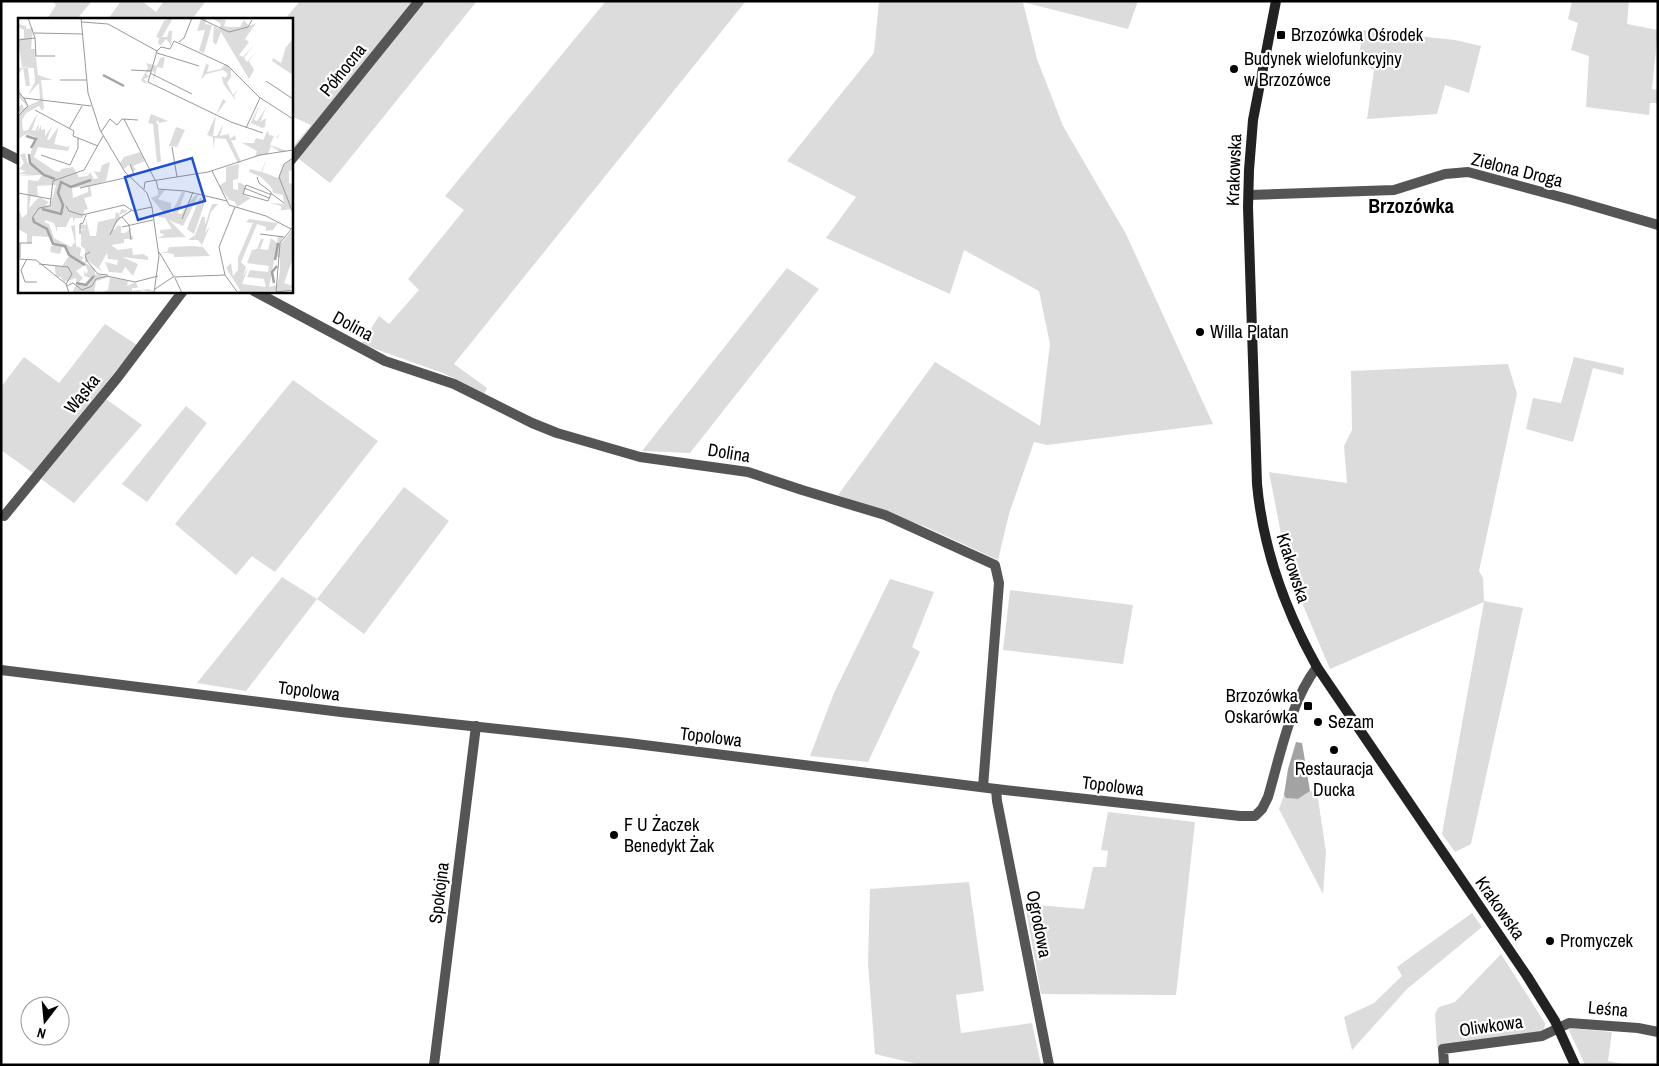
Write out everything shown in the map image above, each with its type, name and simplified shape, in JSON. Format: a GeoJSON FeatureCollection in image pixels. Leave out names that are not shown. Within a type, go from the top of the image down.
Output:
{"type":"FeatureCollection","features":[{"type":"Feature","properties":{"kind":"main road","name":"Krakowska"},"geometry":{"type":"LineString","coordinates":[[1276,1],[1253,120],[1248,195],[1256,465],[1261,518],[1268,550],[1281,589],[1300,635],[1317,667],[1527,976],[1558,1029],[1575,1065]]}},
{"type":"Feature","properties":{"kind":"street","name":"Północna"},"geometry":{"type":"LineString","coordinates":[[292,159],[419,1]]}},
{"type":"Feature","properties":{"kind":"street"},"geometry":{"type":"LineString","coordinates":[[1,151],[18,160]]}},
{"type":"Feature","properties":{"kind":"street","name":"Zielona Droga"},"geometry":{"type":"LineString","coordinates":[[1248,195],[1394,190],[1445,174],[1468,172],[1658,225]]}},
{"type":"Feature","properties":{"kind":"street","name":"Wąska"},"geometry":{"type":"LineString","coordinates":[[4,516],[118,377],[182,292]]}},
{"type":"Feature","properties":{"kind":"street","name":"Dolina"},"geometry":{"type":"LineString","coordinates":[[256,292],[385,361],[454,384],[532,423],[557,433],[640,457],[748,472],[885,515],[995,565],[999,583],[983,787]]}},
{"type":"Feature","properties":{"kind":"street","name":"Topolowa"},"geometry":{"type":"LineString","coordinates":[[1,670],[341,712],[712,753],[996,789],[1240,816],[1255,816],[1262,809],[1268,797],[1288,730],[1304,686],[1317,667]]}},
{"type":"Feature","properties":{"kind":"street","name":"Spokojna"},"geometry":{"type":"LineString","coordinates":[[434,1065],[476,726]]}},
{"type":"Feature","properties":{"kind":"street","name":"Ogrodowa"},"geometry":{"type":"LineString","coordinates":[[996,789],[1049,1065]]}},
{"type":"Feature","properties":{"kind":"street","name":"Leśna"},"geometry":{"type":"LineString","coordinates":[[1558,1029],[1568,1023],[1638,1028],[1658,1032]]}},
{"type":"Feature","properties":{"kind":"street","name":"Oliwkowa"},"geometry":{"type":"LineString","coordinates":[[1444,1065],[1443,1049],[1542,1036],[1558,1029]]}},
{"type":"Feature","properties":{"kind":"shaded area"},"geometry":{"type":"Polygon","coordinates":[[[52,1],[92,1],[78,18],[48,18],[56,5],[52,1]]]}},
{"type":"Feature","properties":{"kind":"shaded area"},"geometry":{"type":"Polygon","coordinates":[[[121,1],[142,1],[156,12],[164,1],[206,1],[193,18],[109,18],[121,1]]]}},
{"type":"Feature","properties":{"kind":"shaded area"},"geometry":{"type":"Polygon","coordinates":[[[300,1],[477,1],[330,183],[292,154],[292,148],[311,125],[292,116],[292,18],[286,18],[300,1]]]}},
{"type":"Feature","properties":{"kind":"shaded area"},"geometry":{"type":"Polygon","coordinates":[[[606,1],[746,1],[454,364],[487,388],[484,394],[443,373],[361,344],[379,316],[389,324],[419,290],[408,279],[464,210],[445,196],[606,1]]]}},
{"type":"Feature","properties":{"kind":"shaded area"},"geometry":{"type":"Polygon","coordinates":[[[879,1],[1138,1],[1128,29],[1023,2],[1037,59],[1063,126],[1126,234],[1213,424],[1047,445],[1034,442],[1009,514],[998,560],[926,527],[838,495],[935,362],[1040,426],[1050,344],[1039,291],[964,250],[950,294],[826,238],[856,197],[787,161],[874,53],[879,1]]]}},
{"type":"Feature","properties":{"kind":"shaded area"},"geometry":{"type":"Polygon","coordinates":[[[1572,1],[1629,1],[1627,24],[1658,30],[1652,89],[1658,90],[1658,103],[1650,103],[1649,115],[1586,107],[1589,56],[1571,50],[1578,23],[1568,19],[1572,1]]]}},
{"type":"Feature","properties":{"kind":"shaded area"},"geometry":{"type":"Polygon","coordinates":[[[1363,30],[1455,40],[1481,46],[1469,93],[1445,85],[1437,114],[1367,119],[1374,70],[1358,62],[1363,30]]]}},
{"type":"Feature","properties":{"kind":"shaded area"},"geometry":{"type":"Polygon","coordinates":[[[787,268],[819,289],[690,453],[642,451],[787,268]]]}},
{"type":"Feature","properties":{"kind":"shaded area"},"geometry":{"type":"Polygon","coordinates":[[[105,324],[137,345],[33,473],[1,450],[1,387],[24,357],[59,383],[105,324]]]}},
{"type":"Feature","properties":{"kind":"shaded area"},"geometry":{"type":"Polygon","coordinates":[[[1574,357],[1624,368],[1623,375],[1593,368],[1573,442],[1526,429],[1533,398],[1561,403],[1574,357]]]}},
{"type":"Feature","properties":{"kind":"shaded area"},"geometry":{"type":"Polygon","coordinates":[[[1508,364],[1517,394],[1479,571],[1483,578],[1484,601],[1523,608],[1471,844],[1455,852],[1442,834],[1484,602],[1330,669],[1288,570],[1269,472],[1347,483],[1344,446],[1352,430],[1351,371],[1508,364]]]}},
{"type":"Feature","properties":{"kind":"shaded area"},"geometry":{"type":"Polygon","coordinates":[[[293,380],[378,441],[275,572],[252,556],[236,575],[175,524],[293,380]]]}},
{"type":"Feature","properties":{"kind":"shaded area"},"geometry":{"type":"Polygon","coordinates":[[[106,399],[142,425],[74,503],[41,479],[106,399]]]}},
{"type":"Feature","properties":{"kind":"shaded area"},"geometry":{"type":"Polygon","coordinates":[[[186,406],[207,423],[147,502],[122,484],[186,406]]]}},
{"type":"Feature","properties":{"kind":"shaded area"},"geometry":{"type":"Polygon","coordinates":[[[404,487],[449,521],[364,634],[317,599],[404,487]]]}},
{"type":"Feature","properties":{"kind":"shaded area"},"geometry":{"type":"Polygon","coordinates":[[[282,577],[317,599],[246,691],[197,683],[282,577]]]}},
{"type":"Feature","properties":{"kind":"shaded area"},"geometry":{"type":"Polygon","coordinates":[[[890,579],[934,592],[912,647],[920,652],[868,762],[810,756],[834,693],[890,579]]]}},
{"type":"Feature","properties":{"kind":"shaded area"},"geometry":{"type":"Polygon","coordinates":[[[1010,590],[1133,605],[1123,664],[1003,650],[1010,590]]]}},
{"type":"Feature","properties":{"kind":"shaded area"},"geometry":{"type":"Polygon","coordinates":[[[1296,742],[1302,743],[1310,791],[1298,799],[1286,798],[1284,795],[1288,769],[1296,742]]]}},
{"type":"Feature","properties":{"kind":"shaded area"},"geometry":{"type":"Polygon","coordinates":[[[1310,791],[1317,792],[1326,852],[1323,894],[1279,809],[1284,795],[1286,798],[1298,799],[1310,791]]]}},
{"type":"Feature","properties":{"kind":"shaded area"},"geometry":{"type":"Polygon","coordinates":[[[1108,812],[1195,822],[1176,995],[1041,994],[1025,904],[1084,909],[1093,867],[1106,867],[1108,851],[1101,850],[1108,812]]]}},
{"type":"Feature","properties":{"kind":"shaded area"},"geometry":{"type":"Polygon","coordinates":[[[969,882],[984,991],[956,995],[961,1033],[1032,1023],[1041,1065],[921,1065],[875,1054],[868,964],[870,889],[969,882]]]}},
{"type":"Feature","properties":{"kind":"shaded area"},"geometry":{"type":"Polygon","coordinates":[[[1472,913],[1482,927],[1407,989],[1352,1050],[1344,1017],[1374,1003],[1402,976],[1397,967],[1472,913]]]}},
{"type":"Feature","properties":{"kind":"shaded area"},"geometry":{"type":"Polygon","coordinates":[[[1501,954],[1545,1023],[1544,1031],[1437,1048],[1435,1014],[1439,1007],[1455,1002],[1501,954]]]}},
{"type":"Feature","properties":{"kind":"shaded area"},"geometry":{"type":"Polygon","coordinates":[[[1568,1028],[1612,1032],[1608,1061],[1627,1065],[1585,1065],[1568,1028]]]}},
{"type":"Feature","properties":{"kind":"place","name":"Brzozówka Ośrodek"},"geometry":{"type":"Point","coordinates":[1281,35]}},
{"type":"Feature","properties":{"kind":"place","name":"Budynek wielofunkcyjny w Brzozówce"},"geometry":{"type":"Point","coordinates":[1234,69]}},
{"type":"Feature","properties":{"kind":"place","name":"Willa Platan"},"geometry":{"type":"Point","coordinates":[1200,332]}},
{"type":"Feature","properties":{"kind":"place","name":"Brzozówka Oskarówka"},"geometry":{"type":"Point","coordinates":[1308,706]}},
{"type":"Feature","properties":{"kind":"place","name":"Sezam"},"geometry":{"type":"Point","coordinates":[1318,722]}},
{"type":"Feature","properties":{"kind":"place","name":"Restauracja Ducka"},"geometry":{"type":"Point","coordinates":[1334,750]}},
{"type":"Feature","properties":{"kind":"place","name":"F U Żaczek Benedykt Żak"},"geometry":{"type":"Point","coordinates":[614,835]}},
{"type":"Feature","properties":{"kind":"place","name":"Promyczek"},"geometry":{"type":"Point","coordinates":[1550,941]}},
{"type":"Feature","properties":{"kind":"district","name":"Brzozówka"},"geometry":{"type":"Point","coordinates":[1411,206]}}]}
